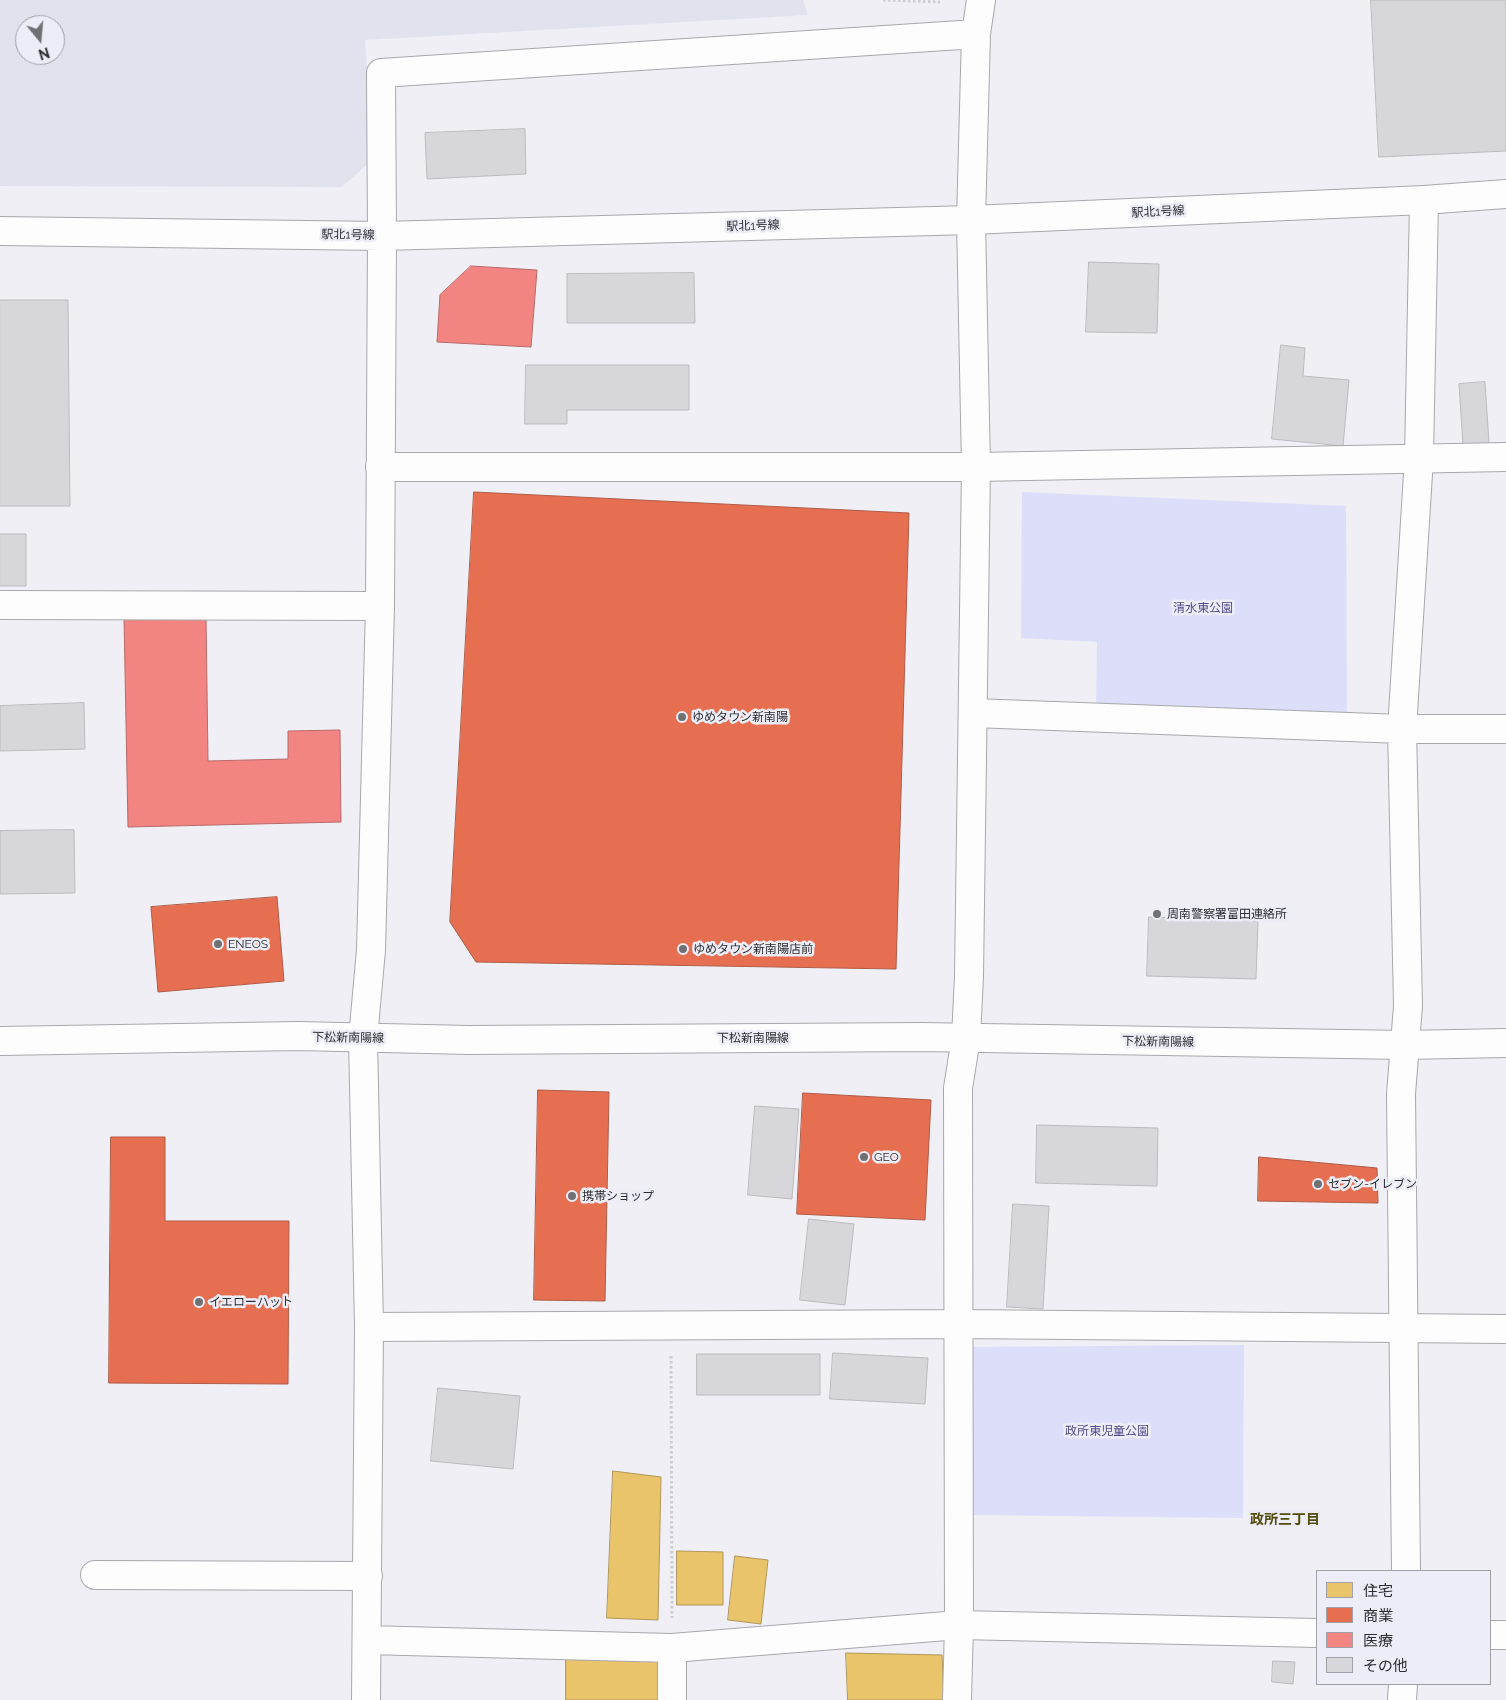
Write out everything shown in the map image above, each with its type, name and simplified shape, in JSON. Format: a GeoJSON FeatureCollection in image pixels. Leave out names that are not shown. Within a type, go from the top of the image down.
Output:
{"type":"FeatureCollection","features":[{"type":"Feature","properties":{"kind":"street"},"geometry":{"type":"LineString","coordinates":[[957,1700],[958,1088],[966,1038],[976,467],[971,220],[976,34],[981,1]]}},
{"type":"Feature","properties":{"kind":"street"},"geometry":{"type":"LineString","coordinates":[[366,1700],[369,1327],[363,1038],[371,950],[380,606],[381,73],[976,34]]}},
{"type":"Feature","properties":{"kind":"street","name":"駅北1号線"},"geometry":{"type":"LineString","coordinates":[[0,231],[382,236],[971,220],[1424,200],[1506,194]]}},
{"type":"Feature","properties":{"kind":"street"},"geometry":{"type":"LineString","coordinates":[[1406,1570],[1401,1094],[1408,1006],[1402,729],[1419,458],[1424,200]]}},
{"type":"Feature","properties":{"kind":"street"},"geometry":{"type":"LineString","coordinates":[[380,468],[976,467],[1506,457]]}},
{"type":"Feature","properties":{"kind":"street"},"geometry":{"type":"LineString","coordinates":[[0,605],[380,606]]}},
{"type":"Feature","properties":{"kind":"street"},"geometry":{"type":"LineString","coordinates":[[972,713],[1402,729],[1506,729]]}},
{"type":"Feature","properties":{"kind":"street","name":"下松新南陽線"},"geometry":{"type":"LineString","coordinates":[[0,1041],[298,1036],[468,1040],[966,1038],[1405,1045],[1506,1043]]}},
{"type":"Feature","properties":{"kind":"street"},"geometry":{"type":"LineString","coordinates":[[369,1327],[959,1324],[1506,1330]]}},
{"type":"Feature","properties":{"kind":"street"},"geometry":{"type":"LineString","coordinates":[[95,1575],[368,1576]]}},
{"type":"Feature","properties":{"kind":"street"},"geometry":{"type":"LineString","coordinates":[[367,1640],[672,1648],[958,1625],[1316,1633]]}},
{"type":"Feature","properties":{"kind":"street"},"geometry":{"type":"LineString","coordinates":[[1491,1635],[1506,1636]]}},
{"type":"Feature","properties":{"kind":"street"},"geometry":{"type":"LineString","coordinates":[[672,1648],[672,1700]]}},
{"type":"Feature","properties":{"kind":"street"},"geometry":{"type":"LineString","coordinates":[[1402,1700],[1403,1685]]}},
{"type":"Feature","properties":{"kind":"path"},"geometry":{"type":"LineString","coordinates":[[883,0],[981,1]]}},
{"type":"Feature","properties":{"kind":"path"},"geometry":{"type":"LineString","coordinates":[[670,1326],[672,1648]]}},
{"type":"Feature","properties":{"kind":"shaded area"},"geometry":{"type":"Polygon","coordinates":[[[0,0],[803,0],[808,15],[365,40],[374,158],[342,187],[0,186],[0,0]]]}},
{"type":"Feature","properties":{"kind":"green space","name":"清水東公園"},"geometry":{"type":"Polygon","coordinates":[[[1022,492],[1346,506],[1347,721],[1096,712],[1097,642],[1021,638],[1022,492]]]}},
{"type":"Feature","properties":{"kind":"green space","name":"政所東児童公園"},"geometry":{"type":"Polygon","coordinates":[[[1244,1345],[1243,1518],[969,1515],[969,1347],[1244,1345]]]}},
{"type":"Feature","properties":{"kind":"building: 住宅"},"geometry":{"type":"Polygon","coordinates":[[[613,1471],[661,1477],[658,1620],[607,1618],[613,1471]]]}},
{"type":"Feature","properties":{"kind":"building: 住宅"},"geometry":{"type":"Polygon","coordinates":[[[677,1551],[723,1552],[723,1605],[677,1605],[677,1551]]]}},
{"type":"Feature","properties":{"kind":"building: 住宅"},"geometry":{"type":"Polygon","coordinates":[[[735,1556],[768,1560],[761,1624],[728,1620],[735,1556]]]}},
{"type":"Feature","properties":{"kind":"building: 住宅"},"geometry":{"type":"Polygon","coordinates":[[[846,1653],[942,1655],[944,1700],[848,1700],[846,1653]]]}},
{"type":"Feature","properties":{"kind":"building: 住宅"},"geometry":{"type":"Polygon","coordinates":[[[566,1655],[663,1655],[665,1700],[566,1700],[566,1655]]]}},
{"type":"Feature","properties":{"kind":"building: 商業","name":"ゆめタウン新南陽"},"geometry":{"type":"Polygon","coordinates":[[[474,492],[909,513],[896,969],[476,962],[450,922],[474,492]]]}},
{"type":"Feature","properties":{"kind":"building: 商業","name":"ENEOS"},"geometry":{"type":"Polygon","coordinates":[[[277,897],[284,981],[158,992],[151,907],[277,897]]]}},
{"type":"Feature","properties":{"kind":"building: 商業","name":"携帯ショップ"},"geometry":{"type":"Polygon","coordinates":[[[538,1090],[609,1092],[605,1301],[534,1300],[538,1090]]]}},
{"type":"Feature","properties":{"kind":"building: 商業","name":"GEO"},"geometry":{"type":"Polygon","coordinates":[[[803,1093],[931,1100],[925,1220],[797,1214],[803,1093]]]}},
{"type":"Feature","properties":{"kind":"building: 商業","name":"イエローハット"},"geometry":{"type":"Polygon","coordinates":[[[111,1137],[165,1137],[165,1221],[289,1221],[288,1384],[109,1383],[111,1137]]]}},
{"type":"Feature","properties":{"kind":"building: 商業","name":"セブン-イレブン"},"geometry":{"type":"Polygon","coordinates":[[[1259,1157],[1377,1168],[1378,1203],[1258,1201],[1259,1157]]]}},
{"type":"Feature","properties":{"kind":"building: 医療"},"geometry":{"type":"Polygon","coordinates":[[[471,266],[537,270],[531,347],[437,342],[440,295],[471,266]]]}},
{"type":"Feature","properties":{"kind":"building: 医療"},"geometry":{"type":"Polygon","coordinates":[[[206,616],[208,761],[288,759],[288,731],[340,730],[341,822],[128,827],[124,617],[206,616]]]}},
{"type":"Feature","properties":{"kind":"building: その他"},"geometry":{"type":"Polygon","coordinates":[[[1371,0],[1506,0],[1506,151],[1379,157],[1371,0]]]}},
{"type":"Feature","properties":{"kind":"building: その他"},"geometry":{"type":"Polygon","coordinates":[[[525,129],[526,174],[427,179],[425,133],[525,129]]]}},
{"type":"Feature","properties":{"kind":"building: その他"},"geometry":{"type":"Polygon","coordinates":[[[1089,262],[1159,264],[1157,333],[1086,332],[1089,262]]]}},
{"type":"Feature","properties":{"kind":"building: その他"},"geometry":{"type":"Polygon","coordinates":[[[694,273],[695,323],[567,323],[567,274],[694,273]]]}},
{"type":"Feature","properties":{"kind":"building: その他"},"geometry":{"type":"Polygon","coordinates":[[[0,300],[68,300],[70,506],[0,506],[0,300]]]}},
{"type":"Feature","properties":{"kind":"building: その他"},"geometry":{"type":"Polygon","coordinates":[[[1281,345],[1305,348],[1303,376],[1349,380],[1343,446],[1272,439],[1281,345]]]}},
{"type":"Feature","properties":{"kind":"building: その他"},"geometry":{"type":"Polygon","coordinates":[[[526,365],[689,365],[689,410],[567,410],[567,424],[525,424],[526,365]]]}},
{"type":"Feature","properties":{"kind":"building: その他"},"geometry":{"type":"Polygon","coordinates":[[[1485,382],[1489,443],[1463,445],[1459,384],[1485,382]]]}},
{"type":"Feature","properties":{"kind":"building: その他"},"geometry":{"type":"Polygon","coordinates":[[[0,534],[26,534],[26,586],[0,586],[0,534]]]}},
{"type":"Feature","properties":{"kind":"building: その他"},"geometry":{"type":"Polygon","coordinates":[[[84,703],[85,749],[0,751],[0,706],[84,703]]]}},
{"type":"Feature","properties":{"kind":"building: その他"},"geometry":{"type":"Polygon","coordinates":[[[74,830],[75,893],[0,894],[0,831],[74,830]]]}},
{"type":"Feature","properties":{"kind":"building: その他"},"geometry":{"type":"Polygon","coordinates":[[[1149,917],[1258,921],[1256,979],[1147,976],[1149,917]]]}},
{"type":"Feature","properties":{"kind":"building: その他"},"geometry":{"type":"Polygon","coordinates":[[[755,1106],[799,1109],[792,1199],[748,1195],[755,1106]]]}},
{"type":"Feature","properties":{"kind":"building: その他"},"geometry":{"type":"Polygon","coordinates":[[[1037,1125],[1158,1128],[1157,1186],[1036,1183],[1037,1125]]]}},
{"type":"Feature","properties":{"kind":"building: その他"},"geometry":{"type":"Polygon","coordinates":[[[1013,1204],[1049,1206],[1043,1309],[1007,1307],[1013,1204]]]}},
{"type":"Feature","properties":{"kind":"building: その他"},"geometry":{"type":"Polygon","coordinates":[[[809,1219],[854,1224],[845,1305],[800,1300],[809,1219]]]}},
{"type":"Feature","properties":{"kind":"building: その他"},"geometry":{"type":"Polygon","coordinates":[[[833,1353],[928,1358],[925,1404],[830,1399],[833,1353]]]}},
{"type":"Feature","properties":{"kind":"building: その他"},"geometry":{"type":"Polygon","coordinates":[[[697,1354],[820,1354],[820,1395],[697,1395],[697,1354]]]}},
{"type":"Feature","properties":{"kind":"building: その他"},"geometry":{"type":"Polygon","coordinates":[[[438,1388],[520,1396],[513,1469],[431,1461],[438,1388]]]}},
{"type":"Feature","properties":{"kind":"building: その他"},"geometry":{"type":"Polygon","coordinates":[[[1273,1661],[1295,1662],[1293,1684],[1272,1682],[1273,1661]]]}},
{"type":"Feature","properties":{"kind":"place","name":"ゆめタウン新南陽"},"geometry":{"type":"Point","coordinates":[682,717]}},
{"type":"Feature","properties":{"kind":"place","name":"周南警察署富田連絡所"},"geometry":{"type":"Point","coordinates":[1157,914]}},
{"type":"Feature","properties":{"kind":"place","name":"ENEOS"},"geometry":{"type":"Point","coordinates":[218,944]}},
{"type":"Feature","properties":{"kind":"place","name":"ゆめタウン新南陽店前"},"geometry":{"type":"Point","coordinates":[683,949]}},
{"type":"Feature","properties":{"kind":"place","name":"GEO"},"geometry":{"type":"Point","coordinates":[864,1157]}},
{"type":"Feature","properties":{"kind":"place","name":"セブン-イレブン"},"geometry":{"type":"Point","coordinates":[1318,1184]}},
{"type":"Feature","properties":{"kind":"place","name":"携帯ショップ"},"geometry":{"type":"Point","coordinates":[572,1196]}},
{"type":"Feature","properties":{"kind":"place","name":"イエローハット"},"geometry":{"type":"Point","coordinates":[199,1302]}},
{"type":"Feature","properties":{"kind":"district","name":"政所三丁目"},"geometry":{"type":"Point","coordinates":[1285,1520]}}]}
